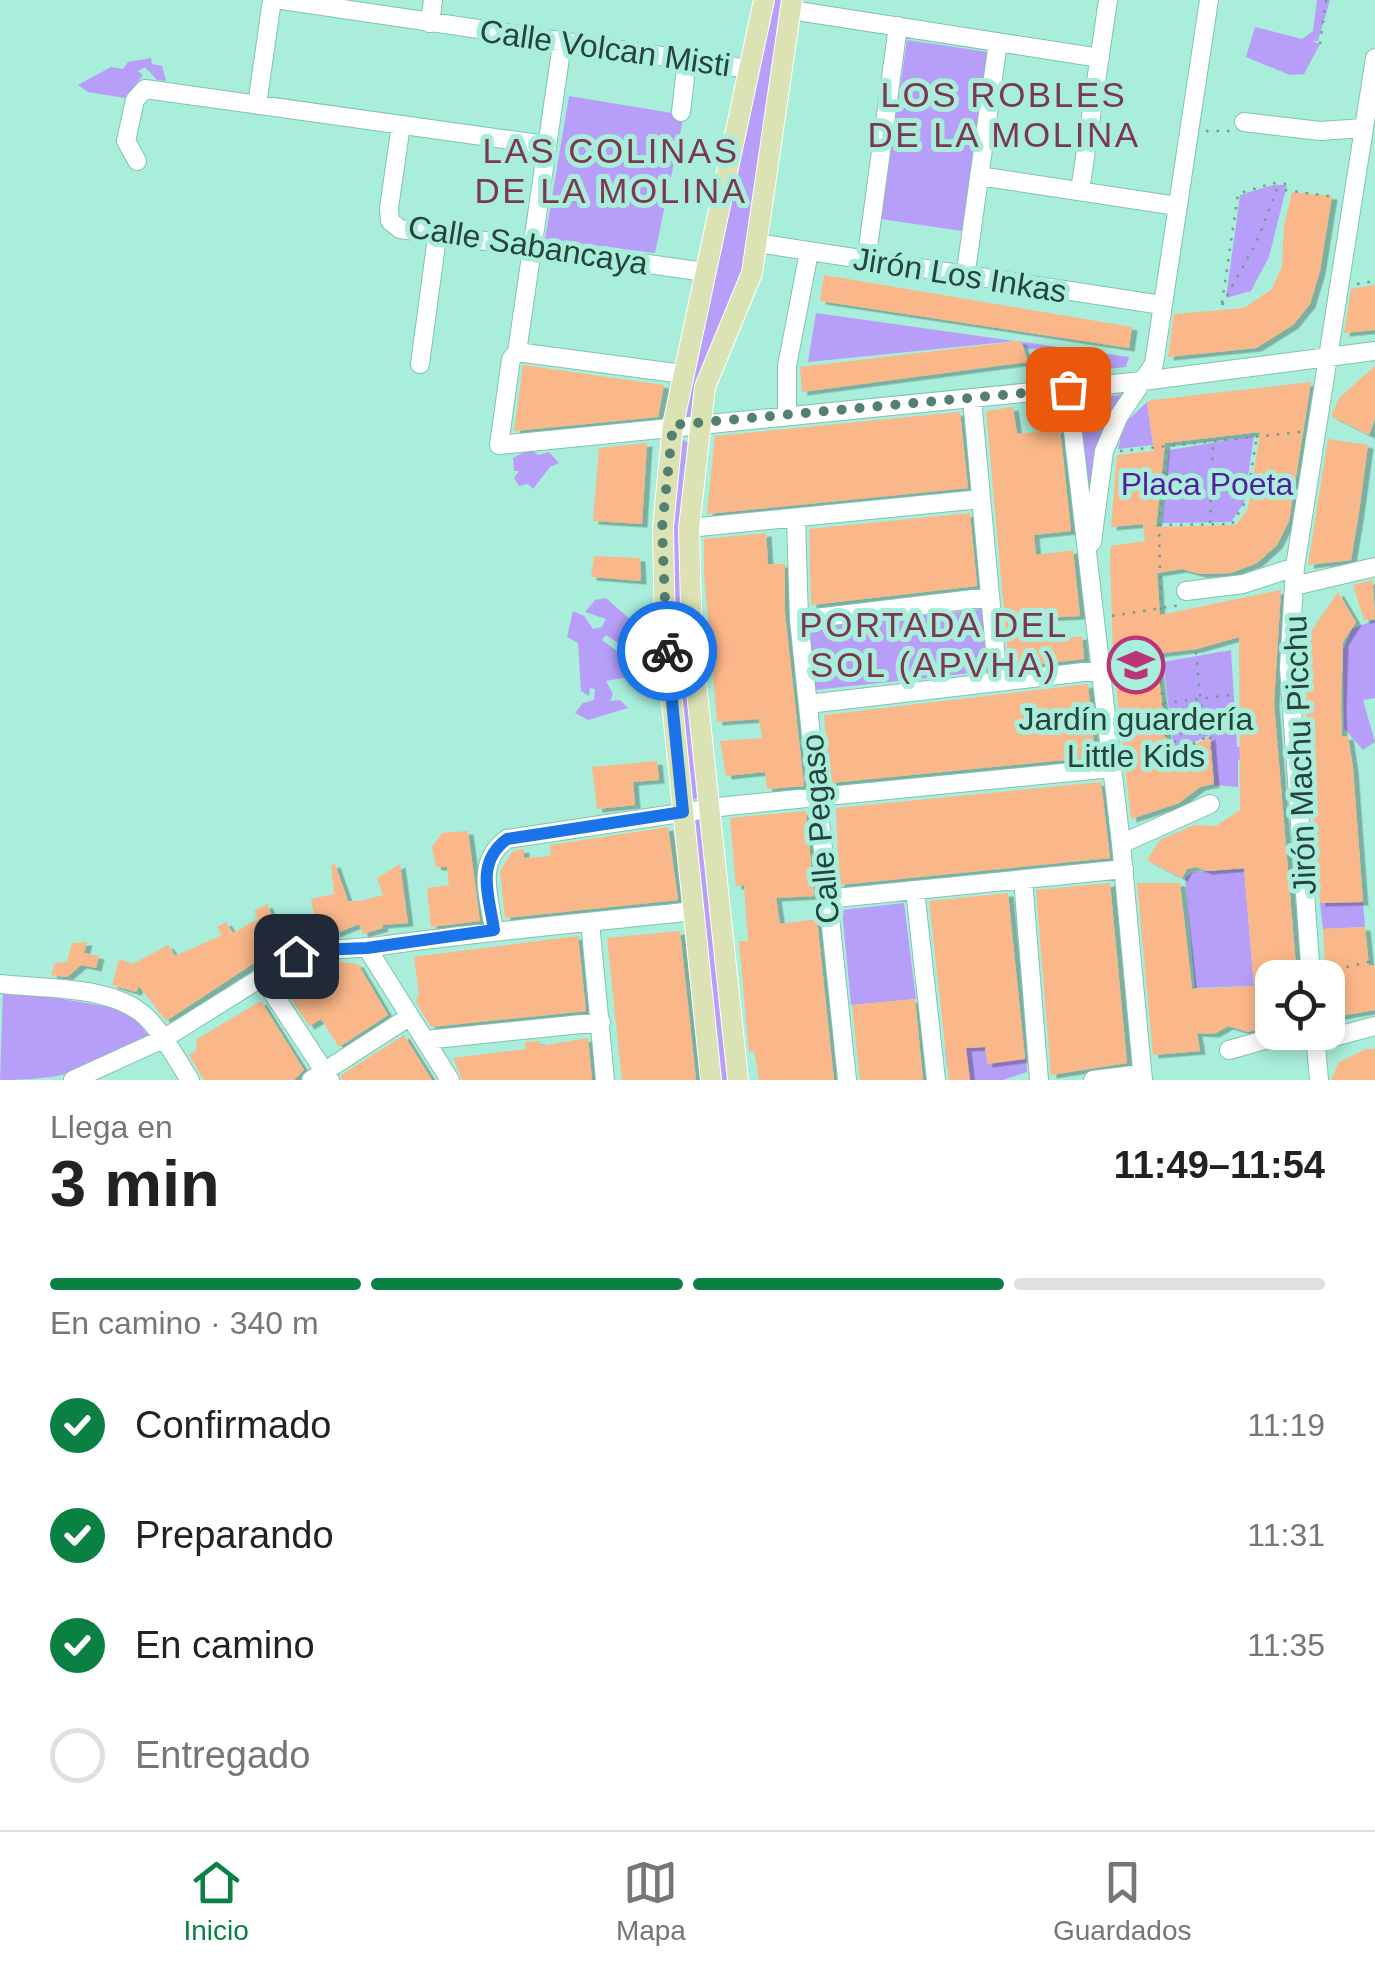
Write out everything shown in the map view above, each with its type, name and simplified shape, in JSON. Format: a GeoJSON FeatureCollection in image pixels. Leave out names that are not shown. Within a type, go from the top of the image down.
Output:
{"type":"FeatureCollection","features":[{"type":"Feature","properties":{"kind":"main road"},"geometry":{"type":"LineString","coordinates":[[711,1080],[662,601],[662,528],[673,425],[764,0]]}},
{"type":"Feature","properties":{"kind":"main road"},"geometry":{"type":"LineString","coordinates":[[738,1080],[691,625],[689,528],[698,424],[706,388],[747,292],[757,244],[792,5]]}},
{"type":"Feature","properties":{"kind":"street"},"geometry":{"type":"LineString","coordinates":[[257,105],[272,0]]}},
{"type":"Feature","properties":{"kind":"street","name":"Calle Volcan Misti"},"geometry":{"type":"LineString","coordinates":[[282,0],[749,69]]}},
{"type":"Feature","properties":{"kind":"street"},"geometry":{"type":"LineString","coordinates":[[430,23],[433,0]]}},
{"type":"Feature","properties":{"kind":"street"},"geometry":{"type":"LineString","coordinates":[[1080,192],[1108,0]]}},
{"type":"Feature","properties":{"kind":"street"},"geometry":{"type":"LineString","coordinates":[[1089,557],[1104,454],[1120,416],[1154,364],[1209,0]]}},
{"type":"Feature","properties":{"kind":"street"},"geometry":{"type":"LineString","coordinates":[[792,5],[1100,58]]}},
{"type":"Feature","properties":{"kind":"street"},"geometry":{"type":"LineString","coordinates":[[866,262],[898,26]]}},
{"type":"Feature","properties":{"kind":"street"},"geometry":{"type":"LineString","coordinates":[[966,278],[998,42]]}},
{"type":"Feature","properties":{"kind":"street"},"geometry":{"type":"LineString","coordinates":[[562,44],[517,352],[510,360],[499,445],[1068,389],[1375,352]]}},
{"type":"Feature","properties":{"kind":"street","name":"Jirón Machu Picchu"},"geometry":{"type":"LineString","coordinates":[[1314,960],[1289,666],[1294,577],[1338,288],[1367,137],[1375,58]]}},
{"type":"Feature","properties":{"kind":"street"},"geometry":{"type":"LineString","coordinates":[[681,112],[688,60]]}},
{"type":"Feature","properties":{"kind":"street"},"geometry":{"type":"LineString","coordinates":[[136,161],[126,142],[135,100],[145,89],[546,144]]}},
{"type":"Feature","properties":{"kind":"street"},"geometry":{"type":"LineString","coordinates":[[1244,122],[1367,137]]}},
{"type":"Feature","properties":{"kind":"street","name":"Calle Sabancaya"},"geometry":{"type":"LineString","coordinates":[[402,125],[390,221],[400,230],[705,272]]}},
{"type":"Feature","properties":{"kind":"street"},"geometry":{"type":"LineString","coordinates":[[979,176],[1177,206]]}},
{"type":"Feature","properties":{"kind":"street"},"geometry":{"type":"LineString","coordinates":[[420,364],[437,237]]}},
{"type":"Feature","properties":{"kind":"street","name":"Jirón Los Inkas"},"geometry":{"type":"LineString","coordinates":[[757,244],[1162,305]]}},
{"type":"Feature","properties":{"kind":"street"},"geometry":{"type":"LineString","coordinates":[[787,416],[787,366],[809,252]]}},
{"type":"Feature","properties":{"kind":"street"},"geometry":{"type":"LineString","coordinates":[[517,352],[683,374]]}},
{"type":"Feature","properties":{"kind":"street"},"geometry":{"type":"LineString","coordinates":[[1068,389],[1122,844],[1142,1077],[1093,1080]]}},
{"type":"Feature","properties":{"kind":"street"},"geometry":{"type":"LineString","coordinates":[[972,399],[998,682]]}},
{"type":"Feature","properties":{"kind":"street"},"geometry":{"type":"LineString","coordinates":[[689,528],[981,499]]}},
{"type":"Feature","properties":{"kind":"street","name":"Calle Pegaso"},"geometry":{"type":"LineString","coordinates":[[796,518],[799,620],[847,1080]]}},
{"type":"Feature","properties":{"kind":"street"},"geometry":{"type":"LineString","coordinates":[[1186,591],[1375,566]]}},
{"type":"Feature","properties":{"kind":"street"},"geometry":{"type":"LineString","coordinates":[[799,620],[990,597]]}},
{"type":"Feature","properties":{"kind":"street"},"geometry":{"type":"LineString","coordinates":[[808,704],[1100,670]]}},
{"type":"Feature","properties":{"kind":"street"},"geometry":{"type":"LineString","coordinates":[[494,930],[485,866],[489,855],[507,839],[710,808],[1112,768]]}},
{"type":"Feature","properties":{"kind":"street"},"geometry":{"type":"LineString","coordinates":[[1122,844],[1213,797]]}},
{"type":"Feature","properties":{"kind":"street"},"geometry":{"type":"LineString","coordinates":[[826,899],[1124,869]]}},
{"type":"Feature","properties":{"kind":"street"},"geometry":{"type":"LineString","coordinates":[[1023,879],[1039,1080]]}},
{"type":"Feature","properties":{"kind":"street"},"geometry":{"type":"LineString","coordinates":[[915,890],[936,1080]]}},
{"type":"Feature","properties":{"kind":"street"},"geometry":{"type":"LineString","coordinates":[[73,1080],[163,1039],[296,956],[318,950],[367,948],[494,930],[694,910]]}},
{"type":"Feature","properties":{"kind":"street"},"geometry":{"type":"LineString","coordinates":[[590,922],[605,1080]]}},
{"type":"Feature","properties":{"kind":"street"},"geometry":{"type":"LineString","coordinates":[[367,948],[450,1080]]}},
{"type":"Feature","properties":{"kind":"street"},"geometry":{"type":"LineString","coordinates":[[264,978],[322,1077],[409,1018]]}},
{"type":"Feature","properties":{"kind":"street"},"geometry":{"type":"LineString","coordinates":[[0,984],[110,998],[146,1017],[190,1080]]}},
{"type":"Feature","properties":{"kind":"street"},"geometry":{"type":"LineString","coordinates":[[425,1040],[601,1022]]}},
{"type":"Feature","properties":{"kind":"street"},"geometry":{"type":"LineString","coordinates":[[1345,1032],[1375,1026]]}},
{"type":"Feature","properties":{"kind":"street"},"geometry":{"type":"LineString","coordinates":[[1229,1050],[1255,1043]]}},
{"type":"Feature","properties":{"kind":"street"},"geometry":{"type":"LineString","coordinates":[[1316,1050],[1319,1080]]}},
{"type":"Feature","properties":{"kind":"path"},"geometry":{"type":"LineString","coordinates":[[1320,44],[1326,0]]}},
{"type":"Feature","properties":{"kind":"path"},"geometry":{"type":"LineString","coordinates":[[1190,129],[1227,134],[1244,122]]}},
{"type":"Feature","properties":{"kind":"path"},"geometry":{"type":"LineString","coordinates":[[1290,184],[1273,183],[1238,194],[1222,304],[1257,240],[1276,189],[1341,198]]}},
{"type":"Feature","properties":{"kind":"path"},"geometry":{"type":"LineString","coordinates":[[1338,288],[1375,280]]}},
{"type":"Feature","properties":{"kind":"path"},"geometry":{"type":"LineString","coordinates":[[1104,454],[1257,435],[1316,434]]}},
{"type":"Feature","properties":{"kind":"path"},"geometry":{"type":"LineString","coordinates":[[1159,525],[1232,524],[1243,513],[1257,435]]}},
{"type":"Feature","properties":{"kind":"path"},"geometry":{"type":"LineString","coordinates":[[1210,524],[1214,440]]}},
{"type":"Feature","properties":{"kind":"path"},"geometry":{"type":"LineString","coordinates":[[1161,610],[1159,525],[1167,446]]}},
{"type":"Feature","properties":{"kind":"path"},"geometry":{"type":"LineString","coordinates":[[1164,474],[1250,478]]}},
{"type":"Feature","properties":{"kind":"path"},"geometry":{"type":"LineString","coordinates":[[1095,618],[1181,608],[1186,591]]}},
{"type":"Feature","properties":{"kind":"path"},"geometry":{"type":"LineString","coordinates":[[1196,652],[1204,737]]}},
{"type":"Feature","properties":{"kind":"path"},"geometry":{"type":"LineString","coordinates":[[1158,661],[1168,758],[1210,735],[1213,797]]}},
{"type":"Feature","properties":{"kind":"path"},"geometry":{"type":"LineString","coordinates":[[1163,703],[1232,695]]}},
{"type":"Feature","properties":{"kind":"path"},"geometry":{"type":"LineString","coordinates":[[1167,752],[1202,706]]}},
{"type":"Feature","properties":{"kind":"path"},"geometry":{"type":"LineString","coordinates":[[1345,968],[1372,961]]}},
{"type":"Feature","properties":{"kind":"green space"},"geometry":{"type":"Polygon","coordinates":[[[770,0],[786,0],[748,262],[694,416],[687,419],[683,417],[770,0]]]}},
{"type":"Feature","properties":{"kind":"green space"},"geometry":{"type":"Polygon","coordinates":[[[1317,0],[1330,0],[1318,41],[1312,41],[1320,44],[1304,74],[1290,75],[1246,57],[1255,27],[1302,39],[1313,31],[1317,0]]]}},
{"type":"Feature","properties":{"kind":"green space"},"geometry":{"type":"Polygon","coordinates":[[[907,40],[988,52],[962,231],[881,219],[907,40]]]}},
{"type":"Feature","properties":{"kind":"green space"},"geometry":{"type":"Polygon","coordinates":[[[151,58],[152,64],[162,66],[166,81],[157,80],[145,67],[138,71],[143,75],[125,98],[88,92],[78,85],[111,67],[123,69],[128,62],[151,58]]]}},
{"type":"Feature","properties":{"kind":"green space"},"geometry":{"type":"Polygon","coordinates":[[[569,96],[684,115],[655,253],[545,239],[569,96]]]}},
{"type":"Feature","properties":{"kind":"green space"},"geometry":{"type":"Polygon","coordinates":[[[1287,185],[1269,257],[1251,291],[1226,298],[1240,195],[1287,185]]]}},
{"type":"Feature","properties":{"kind":"green space"},"geometry":{"type":"Polygon","coordinates":[[[816,313],[1016,341],[808,362],[816,313]]]}},
{"type":"Feature","properties":{"kind":"green space"},"geometry":{"type":"Polygon","coordinates":[[[1016,341],[1129,357],[1126,367],[1067,373],[1060,348],[1028,349],[1016,341]]]}},
{"type":"Feature","properties":{"kind":"green space"},"geometry":{"type":"Polygon","coordinates":[[[1121,395],[1107,427],[1090,529],[1075,400],[1121,395]]]}},
{"type":"Feature","properties":{"kind":"green space"},"geometry":{"type":"Polygon","coordinates":[[[1147,402],[1153,445],[1118,449],[1124,424],[1147,402]]]}},
{"type":"Feature","properties":{"kind":"green space","name":"Placa Poeta"},"geometry":{"type":"Polygon","coordinates":[[[1254,436],[1244,503],[1231,522],[1162,523],[1169,450],[1254,436]]]}},
{"type":"Feature","properties":{"kind":"green space"},"geometry":{"type":"Polygon","coordinates":[[[678,441],[689,444],[700,797],[693,800],[669,608],[668,540],[678,441]]]}},
{"type":"Feature","properties":{"kind":"green space"},"geometry":{"type":"Polygon","coordinates":[[[531,449],[538,455],[549,452],[559,463],[550,467],[533,489],[528,484],[519,486],[514,478],[519,471],[514,471],[513,458],[531,449]]]}},
{"type":"Feature","properties":{"kind":"green space"},"geometry":{"type":"Polygon","coordinates":[[[606,598],[633,622],[630,637],[621,645],[606,635],[602,640],[621,654],[633,676],[606,681],[613,694],[610,701],[620,700],[628,708],[588,720],[575,713],[583,703],[594,700],[595,689],[590,688],[589,696],[581,691],[578,643],[567,637],[573,611],[584,616],[593,629],[602,627],[606,619],[585,612],[595,600],[606,598]]]}},
{"type":"Feature","properties":{"kind":"green space"},"geometry":{"type":"Polygon","coordinates":[[[982,609],[989,671],[815,690],[808,628],[982,609]]]}},
{"type":"Feature","properties":{"kind":"green space"},"geometry":{"type":"Polygon","coordinates":[[[1375,620],[1375,698],[1363,700],[1375,742],[1363,750],[1344,728],[1343,650],[1352,629],[1375,620]]]}},
{"type":"Feature","properties":{"kind":"green space"},"geometry":{"type":"Polygon","coordinates":[[[1231,650],[1237,747],[1278,744],[1278,758],[1238,760],[1238,787],[1214,785],[1210,735],[1174,751],[1163,662],[1231,650]]]}},
{"type":"Feature","properties":{"kind":"green space"},"geometry":{"type":"Polygon","coordinates":[[[694,817],[703,820],[732,1080],[717,1080],[690,824],[694,817]]]}},
{"type":"Feature","properties":{"kind":"green space"},"geometry":{"type":"Polygon","coordinates":[[[1244,869],[1254,986],[1195,988],[1185,878],[1192,872],[1244,869]]]}},
{"type":"Feature","properties":{"kind":"green space"},"geometry":{"type":"Polygon","coordinates":[[[1363,902],[1365,927],[1323,929],[1320,903],[1363,902]]]}},
{"type":"Feature","properties":{"kind":"green space"},"geometry":{"type":"Polygon","coordinates":[[[904,903],[916,999],[851,1005],[842,910],[904,903]]]}},
{"type":"Feature","properties":{"kind":"green space"},"geometry":{"type":"Polygon","coordinates":[[[3,989],[127,1010],[150,1037],[97,1066],[41,1078],[0,1080],[3,989]]]}},
{"type":"Feature","properties":{"kind":"green space"},"geometry":{"type":"Polygon","coordinates":[[[985,1047],[988,1063],[1026,1059],[1027,1072],[1003,1080],[970,1080],[968,1066],[947,1067],[945,1050],[985,1047]]]}},
{"type":"Feature","properties":{"kind":"building"},"geometry":{"type":"Polygon","coordinates":[[[1292,192],[1332,196],[1320,271],[1310,304],[1293,325],[1256,348],[1168,357],[1174,314],[1244,308],[1272,289],[1282,266],[1284,226],[1292,192]]]}},
{"type":"Feature","properties":{"kind":"building"},"geometry":{"type":"Polygon","coordinates":[[[824,275],[1132,327],[1129,348],[820,301],[824,275]]]}},
{"type":"Feature","properties":{"kind":"building"},"geometry":{"type":"Polygon","coordinates":[[[1375,285],[1375,330],[1344,333],[1351,289],[1375,285]]]}},
{"type":"Feature","properties":{"kind":"building"},"geometry":{"type":"Polygon","coordinates":[[[1021,341],[1028,362],[802,392],[800,367],[1021,341]]]}},
{"type":"Feature","properties":{"kind":"building"},"geometry":{"type":"Polygon","coordinates":[[[523,365],[664,385],[658,417],[514,431],[523,365]]]}},
{"type":"Feature","properties":{"kind":"building"},"geometry":{"type":"Polygon","coordinates":[[[1375,366],[1375,419],[1369,435],[1331,416],[1340,397],[1375,366]]]}},
{"type":"Feature","properties":{"kind":"building"},"geometry":{"type":"Polygon","coordinates":[[[1311,382],[1289,521],[1277,545],[1257,563],[1231,573],[1200,574],[1182,569],[1157,573],[1160,615],[1281,590],[1274,703],[1295,960],[1255,960],[1255,1030],[1248,1032],[1228,1026],[1214,1034],[1197,1033],[1200,1051],[1153,1055],[1137,883],[1180,883],[1192,989],[1254,986],[1244,868],[1207,871],[1196,867],[1187,869],[1182,878],[1147,860],[1160,840],[1194,825],[1216,826],[1240,810],[1239,637],[1197,649],[1156,654],[1169,760],[1210,736],[1214,784],[1200,787],[1179,803],[1131,819],[1113,657],[1110,554],[1111,546],[1145,541],[1143,524],[1111,527],[1117,455],[1154,451],[1147,402],[1311,382]],[[1260,432],[1165,443],[1156,527],[1236,525],[1248,509],[1260,432]]]}},
{"type":"Feature","properties":{"kind":"building"},"geometry":{"type":"Polygon","coordinates":[[[1013,407],[1017,434],[1060,429],[1071,531],[1034,535],[1036,555],[1073,550],[1080,616],[1041,618],[1044,641],[1082,636],[1084,659],[1009,668],[986,411],[1013,407]]]}},
{"type":"Feature","properties":{"kind":"building"},"geometry":{"type":"Polygon","coordinates":[[[960,412],[968,488],[707,514],[715,436],[960,412]]]}},
{"type":"Feature","properties":{"kind":"building"},"geometry":{"type":"Polygon","coordinates":[[[1328,439],[1368,445],[1359,512],[1351,560],[1308,565],[1328,439]]]}},
{"type":"Feature","properties":{"kind":"building"},"geometry":{"type":"Polygon","coordinates":[[[647,443],[642,524],[593,521],[599,448],[647,443]]]}},
{"type":"Feature","properties":{"kind":"building"},"geometry":{"type":"Polygon","coordinates":[[[970,513],[977,586],[811,605],[809,529],[970,513]]]}},
{"type":"Feature","properties":{"kind":"building"},"geometry":{"type":"Polygon","coordinates":[[[766,533],[768,564],[785,564],[785,613],[804,786],[767,789],[765,772],[726,776],[720,741],[762,738],[759,719],[717,722],[704,573],[704,539],[766,533]]]}},
{"type":"Feature","properties":{"kind":"building"},"geometry":{"type":"Polygon","coordinates":[[[594,556],[640,558],[641,581],[591,577],[594,556]]]}},
{"type":"Feature","properties":{"kind":"building"},"geometry":{"type":"Polygon","coordinates":[[[1373,580],[1375,619],[1364,620],[1353,585],[1373,580]]]}},
{"type":"Feature","properties":{"kind":"building"},"geometry":{"type":"Polygon","coordinates":[[[1338,592],[1356,622],[1343,642],[1341,707],[1342,737],[1348,736],[1353,768],[1363,902],[1320,903],[1306,726],[1306,654],[1312,630],[1338,592]]]}},
{"type":"Feature","properties":{"kind":"building"},"geometry":{"type":"Polygon","coordinates":[[[1088,684],[1095,757],[830,783],[824,715],[1088,684]]]}},
{"type":"Feature","properties":{"kind":"building"},"geometry":{"type":"Polygon","coordinates":[[[657,761],[659,780],[633,782],[635,805],[597,809],[592,767],[657,761]]]}},
{"type":"Feature","properties":{"kind":"building"},"geometry":{"type":"Polygon","coordinates":[[[1101,782],[1110,858],[839,885],[836,808],[1101,782]]]}},
{"type":"Feature","properties":{"kind":"building"},"geometry":{"type":"Polygon","coordinates":[[[806,811],[814,896],[776,898],[780,924],[817,919],[834,1080],[759,1080],[754,1051],[749,1052],[739,941],[748,941],[744,885],[736,886],[730,818],[806,811]]]}},
{"type":"Feature","properties":{"kind":"building"},"geometry":{"type":"Polygon","coordinates":[[[668,827],[678,900],[505,918],[500,871],[513,851],[524,849],[524,858],[551,856],[550,845],[668,827]]]}},
{"type":"Feature","properties":{"kind":"building"},"geometry":{"type":"Polygon","coordinates":[[[468,831],[480,921],[431,927],[427,888],[449,885],[447,867],[436,867],[432,847],[442,833],[468,831]]]}},
{"type":"Feature","properties":{"kind":"building"},"geometry":{"type":"Polygon","coordinates":[[[335,864],[348,901],[361,901],[383,895],[377,878],[400,864],[408,923],[382,925],[383,928],[363,934],[359,924],[334,934],[333,928],[317,930],[311,899],[334,894],[331,865],[335,864]]]}},
{"type":"Feature","properties":{"kind":"building"},"geometry":{"type":"Polygon","coordinates":[[[1110,883],[1127,1063],[1051,1075],[1036,890],[1110,883]]]}},
{"type":"Feature","properties":{"kind":"building"},"geometry":{"type":"Polygon","coordinates":[[[1008,893],[1025,1059],[987,1064],[985,1047],[966,1048],[970,1080],[949,1080],[929,901],[1008,893]]]}},
{"type":"Feature","properties":{"kind":"building"},"geometry":{"type":"Polygon","coordinates":[[[267,904],[283,944],[166,1021],[139,986],[136,992],[112,985],[119,959],[133,964],[168,945],[175,956],[222,935],[217,927],[226,922],[233,933],[258,919],[254,911],[267,904]]]}},
{"type":"Feature","properties":{"kind":"building"},"geometry":{"type":"Polygon","coordinates":[[[1365,927],[1369,966],[1375,965],[1375,1010],[1345,1015],[1345,960],[1325,960],[1323,929],[1365,927]]]}},
{"type":"Feature","properties":{"kind":"building"},"geometry":{"type":"Polygon","coordinates":[[[680,931],[696,1080],[622,1080],[607,938],[680,931]]]}},
{"type":"Feature","properties":{"kind":"building"},"geometry":{"type":"Polygon","coordinates":[[[578,936],[586,1011],[431,1027],[416,1002],[419,994],[414,957],[578,936]]]}},
{"type":"Feature","properties":{"kind":"building"},"geometry":{"type":"Polygon","coordinates":[[[87,942],[84,953],[99,956],[96,968],[81,965],[67,977],[51,975],[55,963],[67,962],[72,943],[87,942]]]}},
{"type":"Feature","properties":{"kind":"building"},"geometry":{"type":"Polygon","coordinates":[[[342,962],[358,964],[388,1015],[339,1047],[321,1019],[309,1026],[280,981],[305,968],[342,962]]]}},
{"type":"Feature","properties":{"kind":"building"},"geometry":{"type":"Polygon","coordinates":[[[915,999],[923,1080],[860,1080],[852,1005],[915,999]]]}},
{"type":"Feature","properties":{"kind":"building"},"geometry":{"type":"Polygon","coordinates":[[[261,1001],[304,1070],[294,1080],[204,1080],[189,1055],[196,1051],[197,1039],[261,1001]]]}},
{"type":"Feature","properties":{"kind":"building"},"geometry":{"type":"Polygon","coordinates":[[[404,1035],[432,1080],[342,1080],[341,1075],[404,1035]]]}},
{"type":"Feature","properties":{"kind":"building"},"geometry":{"type":"Polygon","coordinates":[[[588,1038],[592,1080],[462,1080],[453,1058],[526,1049],[525,1042],[540,1041],[541,1046],[588,1038]]]}},
{"type":"Feature","properties":{"kind":"building"},"geometry":{"type":"Polygon","coordinates":[[[1366,1049],[1375,1049],[1375,1080],[1331,1080],[1339,1062],[1366,1049]]]}},
{"type":"Feature","properties":{"kind":"way so far"},"geometry":{"type":"LineString","coordinates":[[667,651],[662,528],[673,425],[1068,389]]}},
{"type":"Feature","properties":{"kind":"place","name":"Jardín guardería Little Kids"},"geometry":{"type":"Point","coordinates":[1136,665]}},
{"type":"Feature","properties":{"kind":"district","name":"LOS ROBLES DE LA MOLINA"},"geometry":{"type":"Point","coordinates":[1004,115]}},
{"type":"Feature","properties":{"kind":"district","name":"LAS COLINAS DE LA MOLINA"},"geometry":{"type":"Point","coordinates":[611,171]}},
{"type":"Feature","properties":{"kind":"district","name":"PORTADA DEL SOL (APVHA)"},"geometry":{"type":"Point","coordinates":[934,645]}},
{"type":"Feature","properties":{"kind":"route"},"geometry":{"type":"LineString","coordinates":[[296,956],[318,950],[367,948],[494,930],[485,866],[489,855],[507,839],[683,812],[667,651]]}}]}
